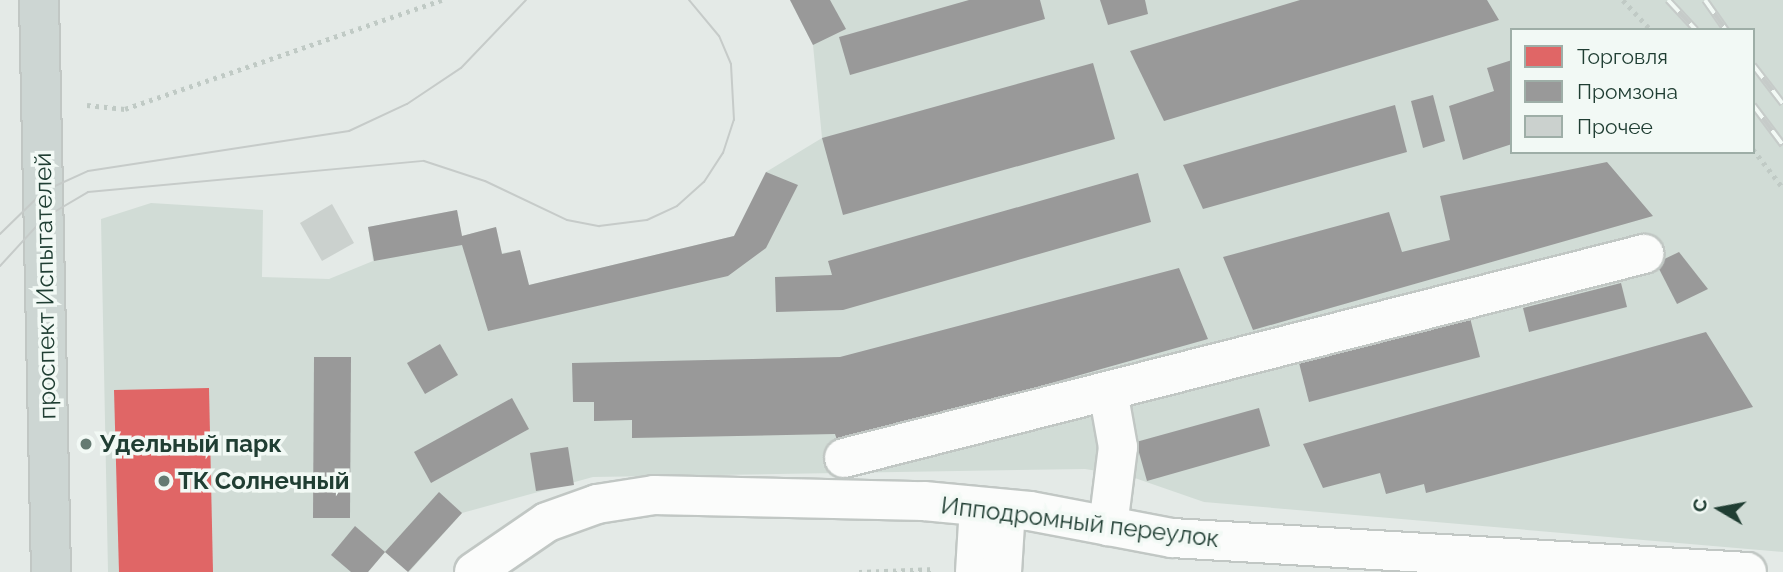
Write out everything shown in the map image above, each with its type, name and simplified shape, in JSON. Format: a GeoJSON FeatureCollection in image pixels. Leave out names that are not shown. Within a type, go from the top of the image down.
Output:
{"type":"FeatureCollection","features":[{"type":"Feature","properties":{"kind":"main road","name":"проспект Испытателей"},"geometry":{"type":"LineString","coordinates":[[38,0],[51,572]]}},
{"type":"Feature","properties":{"kind":"street"},"geometry":{"type":"LineString","coordinates":[[844,458],[1644,254]]}},
{"type":"Feature","properties":{"kind":"street"},"geometry":{"type":"LineString","coordinates":[[1108,391],[1118,447],[1108,526]]}},
{"type":"Feature","properties":{"kind":"street","name":"Ипподромный переулок"},"geometry":{"type":"LineString","coordinates":[[474,572],[547,522],[597,504],[654,495],[993,508],[1171,538],[1467,564],[1747,572]]}},
{"type":"Feature","properties":{"kind":"street"},"geometry":{"type":"LineString","coordinates":[[958,570],[993,508]]}},
{"type":"Feature","properties":{"kind":"street"},"geometry":{"type":"LineString","coordinates":[[993,508],[1002,572]]}},
{"type":"Feature","properties":{"kind":"path"},"geometry":{"type":"LineString","coordinates":[[87,105],[125,108],[442,0]]}},
{"type":"Feature","properties":{"kind":"path"},"geometry":{"type":"LineString","coordinates":[[1623,0],[1649,28]]}},
{"type":"Feature","properties":{"kind":"path"},"geometry":{"type":"LineString","coordinates":[[1755,152],[1783,188]]}},
{"type":"Feature","properties":{"kind":"path"},"geometry":{"type":"LineString","coordinates":[[859,572],[958,570]]}},
{"type":"Feature","properties":{"kind":"shaded area"},"geometry":{"type":"Polygon","coordinates":[[[790,0],[1783,0],[1783,552],[1204,502],[1129,476],[1085,469],[593,477],[462,513],[409,572],[385,552],[368,572],[108,572],[101,219],[151,203],[263,210],[262,277],[329,279],[373,261],[368,227],[457,210],[462,236],[496,227],[502,253],[520,250],[529,285],[734,236],[766,172],[822,138],[813,45],[790,0]]]}},
{"type":"Feature","properties":{"kind":"building: Торговля","name":"ТК Солнечный"},"geometry":{"type":"Polygon","coordinates":[[[209,388],[213,572],[119,572],[114,390],[209,388]]]}},
{"type":"Feature","properties":{"kind":"building: Промзона"},"geometry":{"type":"Polygon","coordinates":[[[790,0],[830,0],[846,29],[813,45],[790,0]]]}},
{"type":"Feature","properties":{"kind":"building: Промзона"},"geometry":{"type":"Polygon","coordinates":[[[969,0],[1040,0],[1045,19],[850,75],[839,37],[969,0]]]}},
{"type":"Feature","properties":{"kind":"building: Промзона"},"geometry":{"type":"Polygon","coordinates":[[[1100,0],[1145,0],[1148,14],[1108,25],[1100,0]]]}},
{"type":"Feature","properties":{"kind":"building: Промзона"},"geometry":{"type":"Polygon","coordinates":[[[1300,0],[1487,0],[1499,20],[1164,121],[1130,51],[1300,0]]]}},
{"type":"Feature","properties":{"kind":"building: Промзона"},"geometry":{"type":"Polygon","coordinates":[[[1510,61],[1510,145],[1463,160],[1449,106],[1494,91],[1487,68],[1510,61]]]}},
{"type":"Feature","properties":{"kind":"building: Промзона"},"geometry":{"type":"Polygon","coordinates":[[[1093,63],[1115,139],[843,215],[822,138],[1093,63]]]}},
{"type":"Feature","properties":{"kind":"building: Промзона"},"geometry":{"type":"Polygon","coordinates":[[[1433,95],[1445,141],[1423,148],[1411,101],[1433,95]]]}},
{"type":"Feature","properties":{"kind":"building: Промзона"},"geometry":{"type":"Polygon","coordinates":[[[1395,105],[1407,152],[1203,209],[1183,165],[1395,105]]]}},
{"type":"Feature","properties":{"kind":"building: Промзона"},"geometry":{"type":"Polygon","coordinates":[[[1607,162],[1653,216],[1253,330],[1223,257],[1389,212],[1402,252],[1450,240],[1440,196],[1607,162]]]}},
{"type":"Feature","properties":{"kind":"building: Промзона"},"geometry":{"type":"Polygon","coordinates":[[[766,172],[798,185],[766,248],[728,276],[488,331],[462,245],[374,261],[368,227],[457,210],[462,236],[496,227],[502,254],[520,250],[529,285],[734,236],[766,172]]]}},
{"type":"Feature","properties":{"kind":"building: Промзона"},"geometry":{"type":"Polygon","coordinates":[[[1138,173],[1151,222],[843,310],[776,312],[775,277],[832,275],[828,261],[1138,173]]]}},
{"type":"Feature","properties":{"kind":"building: Промзона"},"geometry":{"type":"Polygon","coordinates":[[[1679,252],[1708,289],[1677,304],[1656,263],[1679,252]]]}},
{"type":"Feature","properties":{"kind":"building: Промзона"},"geometry":{"type":"Polygon","coordinates":[[[1179,268],[1208,339],[838,443],[835,434],[632,438],[632,420],[594,421],[594,402],[573,402],[572,363],[840,357],[1179,268]]]}},
{"type":"Feature","properties":{"kind":"building: Промзона"},"geometry":{"type":"Polygon","coordinates":[[[1621,283],[1627,307],[1529,332],[1523,308],[1621,283]]]}},
{"type":"Feature","properties":{"kind":"building: Промзона"},"geometry":{"type":"Polygon","coordinates":[[[1469,314],[1480,357],[1309,402],[1298,359],[1469,314]]]}},
{"type":"Feature","properties":{"kind":"building: Промзона"},"geometry":{"type":"Polygon","coordinates":[[[1706,332],[1753,407],[1426,493],[1424,484],[1386,494],[1380,473],[1323,488],[1303,444],[1706,332]]]}},
{"type":"Feature","properties":{"kind":"building: Промзона"},"geometry":{"type":"Polygon","coordinates":[[[440,344],[458,375],[425,394],[407,363],[440,344]]]}},
{"type":"Feature","properties":{"kind":"building: Промзона"},"geometry":{"type":"Polygon","coordinates":[[[314,357],[351,357],[350,518],[313,518],[314,357]]]}},
{"type":"Feature","properties":{"kind":"building: Промзона"},"geometry":{"type":"Polygon","coordinates":[[[512,398],[529,429],[431,483],[414,452],[512,398]]]}},
{"type":"Feature","properties":{"kind":"building: Промзона"},"geometry":{"type":"Polygon","coordinates":[[[1259,408],[1270,446],[1147,481],[1136,442],[1259,408]]]}},
{"type":"Feature","properties":{"kind":"building: Промзона"},"geometry":{"type":"Polygon","coordinates":[[[568,447],[574,485],[536,491],[530,453],[568,447]]]}},
{"type":"Feature","properties":{"kind":"building: Промзона"},"geometry":{"type":"Polygon","coordinates":[[[439,492],[462,513],[408,572],[385,552],[439,492]]]}},
{"type":"Feature","properties":{"kind":"building: Промзона"},"geometry":{"type":"Polygon","coordinates":[[[355,526],[385,552],[368,572],[351,572],[331,555],[355,526]]]}},
{"type":"Feature","properties":{"kind":"building: Прочее"},"geometry":{"type":"Polygon","coordinates":[[[332,204],[354,243],[322,261],[300,223],[332,204]]]}},
{"type":"Feature","properties":{"kind":"tram line"},"geometry":{"type":"LineString","coordinates":[[0,234],[44,191],[88,171],[349,131],[407,104],[461,68],[526,0]]}},
{"type":"Feature","properties":{"kind":"tram line"},"geometry":{"type":"LineString","coordinates":[[0,266],[44,218],[88,192],[424,161],[485,181],[567,220],[599,226],[647,220],[677,206],[704,182],[723,153],[734,120],[731,64],[719,36],[689,0]]}},
{"type":"Feature","properties":{"kind":"railway"},"geometry":{"type":"LineString","coordinates":[[1668,0],[1694,28]]}},
{"type":"Feature","properties":{"kind":"railway"},"geometry":{"type":"LineString","coordinates":[[1705,0],[1725,28]]}},
{"type":"Feature","properties":{"kind":"railway"},"geometry":{"type":"LineString","coordinates":[[1755,68],[1783,104]]}},
{"type":"Feature","properties":{"kind":"railway"},"geometry":{"type":"LineString","coordinates":[[1755,108],[1783,145]]}},
{"type":"Feature","properties":{"kind":"place","name":"Удельный парк"},"geometry":{"type":"Point","coordinates":[86,444]}},
{"type":"Feature","properties":{"kind":"place","name":"ТК Солнечный"},"geometry":{"type":"Point","coordinates":[164,481]}}]}
